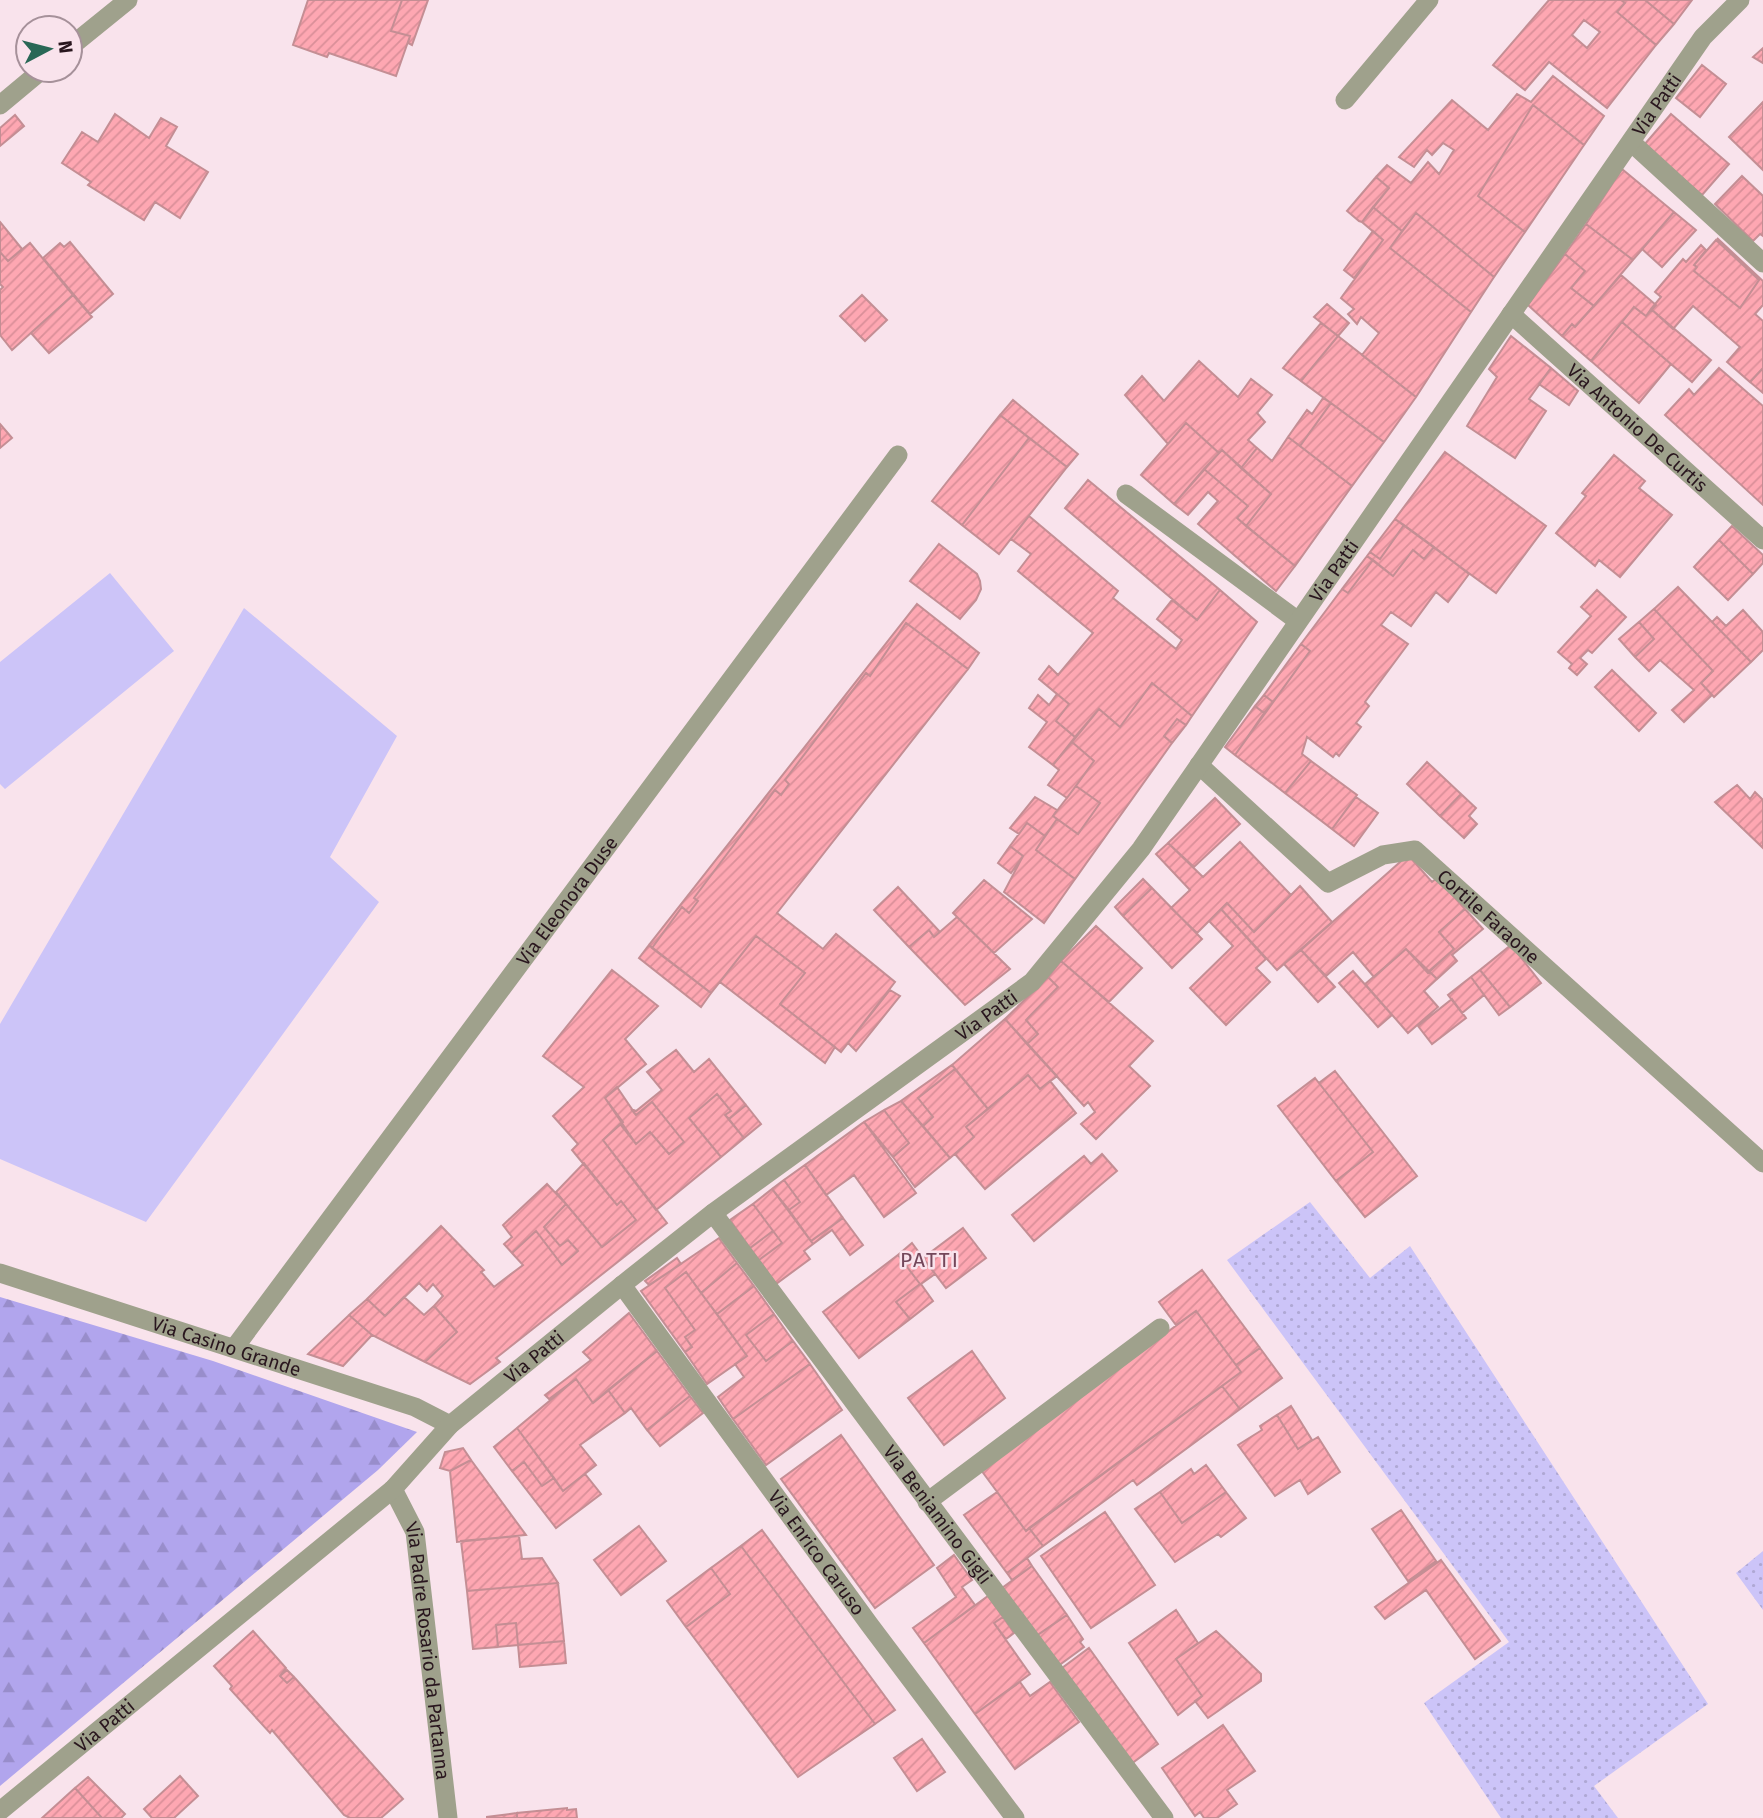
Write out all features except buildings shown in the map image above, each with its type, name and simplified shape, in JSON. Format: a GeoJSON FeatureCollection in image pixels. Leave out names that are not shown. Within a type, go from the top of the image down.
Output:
{"type":"FeatureCollection","features":[{"type":"Feature","properties":{"kind":"street"},"geometry":{"type":"LineString","coordinates":[[1345,100],[1429,0]]}},
{"type":"Feature","properties":{"kind":"street","name":"Via Patti"},"geometry":{"type":"LineString","coordinates":[[0,1811],[393,1489],[450,1425],[622,1285],[713,1213],[1032,982],[1141,849],[1703,37],[1740,0]]}},
{"type":"Feature","properties":{"kind":"street"},"geometry":{"type":"LineString","coordinates":[[84,35],[124,1]]}},
{"type":"Feature","properties":{"kind":"street"},"geometry":{"type":"LineString","coordinates":[[0,105],[25,84]]}},
{"type":"Feature","properties":{"kind":"street"},"geometry":{"type":"LineString","coordinates":[[1631,142],[1763,263]]}},
{"type":"Feature","properties":{"kind":"street","name":"Via Antonio De Curtis"},"geometry":{"type":"LineString","coordinates":[[1511,314],[1763,540]]}},
{"type":"Feature","properties":{"kind":"street","name":"Via Eleonora Duse"},"geometry":{"type":"LineString","coordinates":[[235,1347],[898,455]]}},
{"type":"Feature","properties":{"kind":"street"},"geometry":{"type":"LineString","coordinates":[[1126,494],[1298,621]]}},
{"type":"Feature","properties":{"kind":"street","name":"Cortile Faraone"},"geometry":{"type":"LineString","coordinates":[[1199,765],[1328,883],[1383,855],[1415,850],[1763,1163]]}},
{"type":"Feature","properties":{"kind":"street","name":"Via Beniamino Gigli"},"geometry":{"type":"LineString","coordinates":[[713,1213],[1164,1818]]}},
{"type":"Feature","properties":{"kind":"street","name":"Via Casino Grande"},"geometry":{"type":"LineString","coordinates":[[0,1273],[415,1407],[450,1425]]}},
{"type":"Feature","properties":{"kind":"street","name":"Via Enrico Caruso"},"geometry":{"type":"LineString","coordinates":[[622,1285],[869,1624],[1015,1818]]}},
{"type":"Feature","properties":{"kind":"street"},"geometry":{"type":"LineString","coordinates":[[927,1503],[1160,1328]]}},
{"type":"Feature","properties":{"kind":"street","name":"Via Padre Rosario da Partanna"},"geometry":{"type":"LineString","coordinates":[[393,1489],[415,1532],[448,1818]]}},
{"type":"Feature","properties":{"kind":"shaded area"},"geometry":{"type":"Polygon","coordinates":[[[110,573],[174,651],[5,789],[0,784],[0,662],[110,573]]]}},
{"type":"Feature","properties":{"kind":"shaded area"},"geometry":{"type":"Polygon","coordinates":[[[244,608],[397,736],[330,857],[379,902],[146,1222],[0,1159],[0,1024],[244,608]]]}},
{"type":"Feature","properties":{"kind":"shaded area"},"geometry":{"type":"Polygon","coordinates":[[[1310,1202],[1370,1278],[1410,1246],[1708,1704],[1594,1786],[1618,1818],[1501,1818],[1424,1703],[1509,1642],[1227,1260],[1310,1202]]]}},
{"type":"Feature","properties":{"kind":"shaded area"},"geometry":{"type":"Polygon","coordinates":[[[1763,1551],[1763,1610],[1736,1573],[1763,1551]]]}},
{"type":"Feature","properties":{"kind":"green space"},"geometry":{"type":"Polygon","coordinates":[[[0,1297],[213,1361],[417,1432],[378,1470],[0,1786],[0,1297]]]}},
{"type":"Feature","properties":{"kind":"district","name":"PATTI"},"geometry":{"type":"Point","coordinates":[930,1260]}}]}
